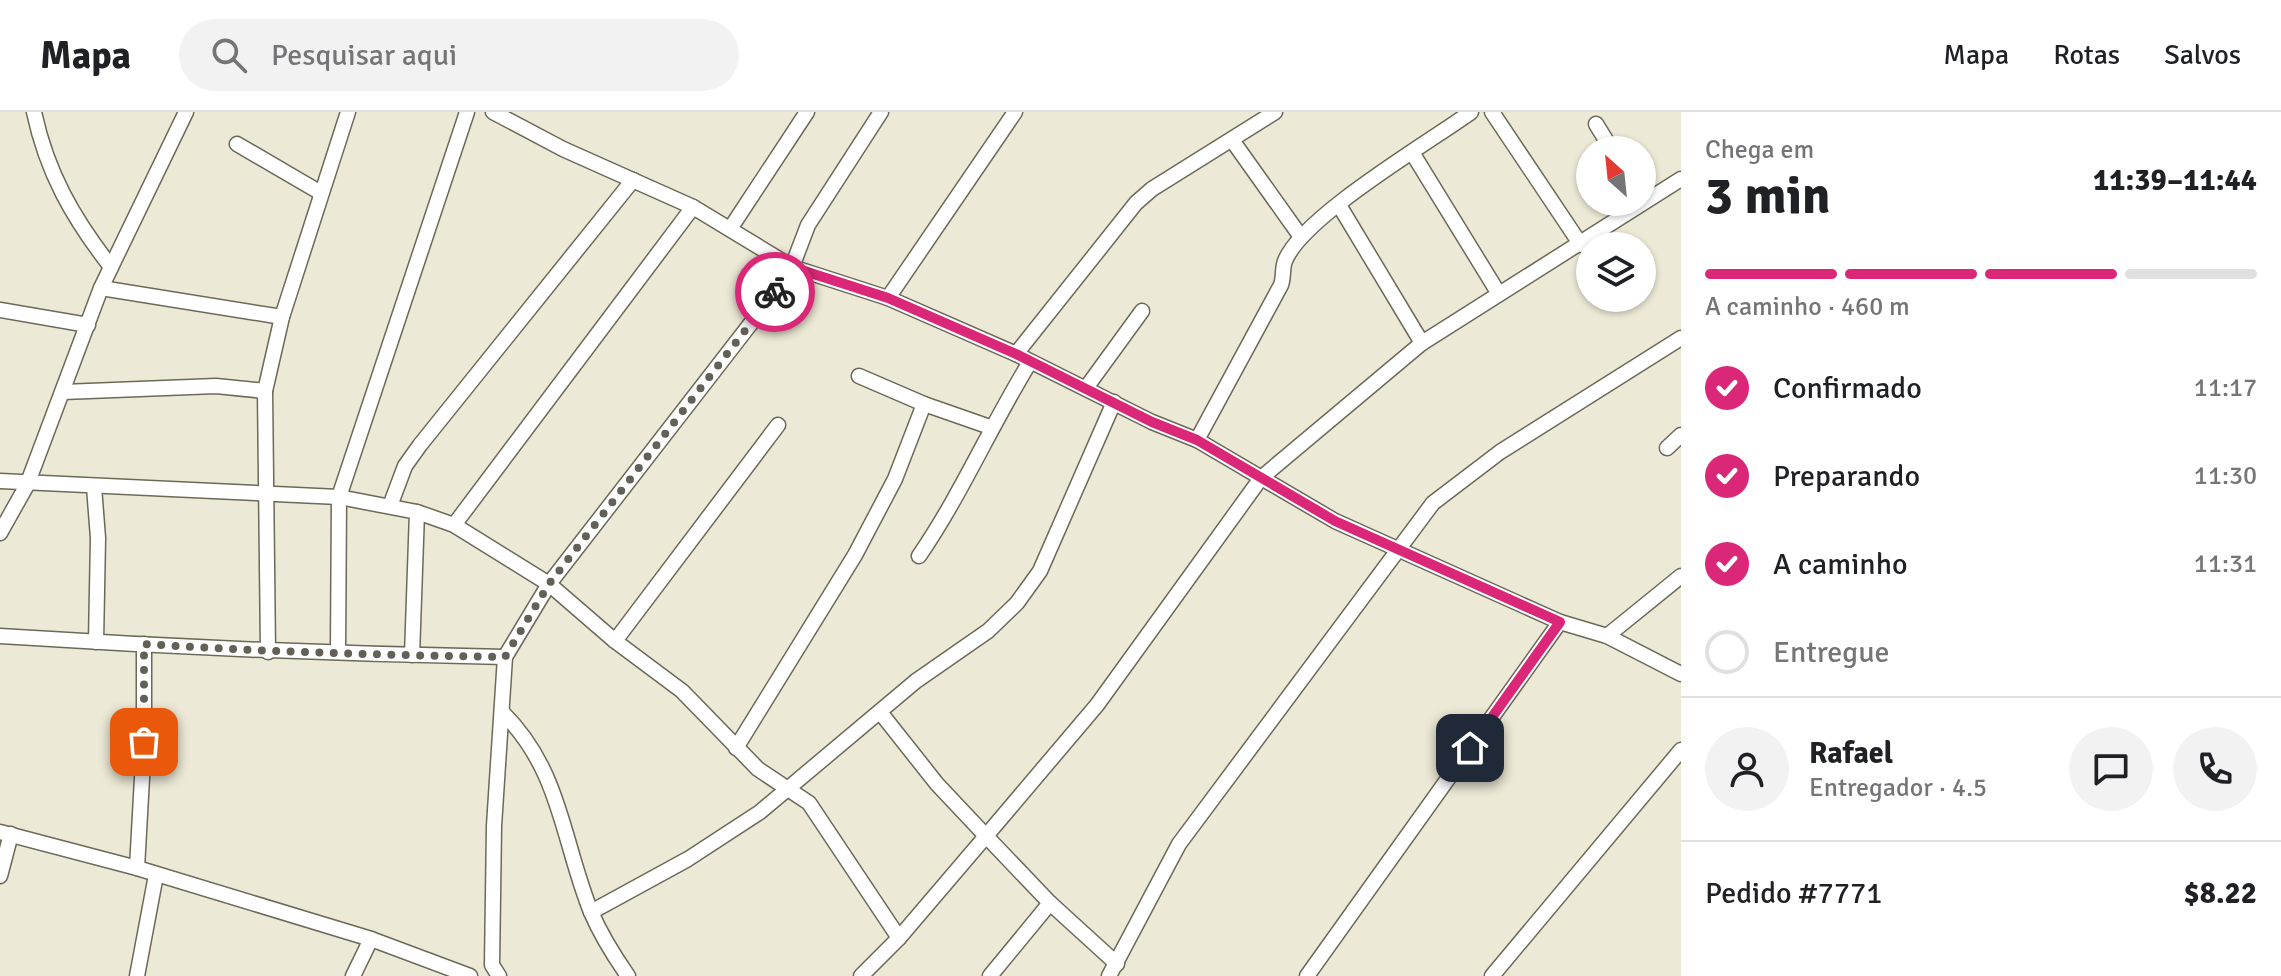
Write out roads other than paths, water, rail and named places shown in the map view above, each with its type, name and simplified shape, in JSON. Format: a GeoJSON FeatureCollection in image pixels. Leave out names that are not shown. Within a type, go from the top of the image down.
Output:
{"type":"FeatureCollection","features":[{"type":"Feature","properties":{"kind":"street"},"geometry":{"type":"LineString","coordinates":[[34,112],[41,148],[67,207],[111,267]]}},
{"type":"Feature","properties":{"kind":"street"},"geometry":{"type":"LineString","coordinates":[[0,533],[27,485],[101,288],[186,112]]}},
{"type":"Feature","properties":{"kind":"street"},"geometry":{"type":"LineString","coordinates":[[268,652],[265,391],[282,317],[348,112]]}},
{"type":"Feature","properties":{"kind":"street"},"geometry":{"type":"LineString","coordinates":[[338,651],[339,497],[467,112]]}},
{"type":"Feature","properties":{"kind":"street"},"geometry":{"type":"LineString","coordinates":[[493,112],[693,207],[792,267],[888,298],[1023,358],[1197,440],[1335,521],[1560,622],[1607,636],[1681,674]]}},
{"type":"Feature","properties":{"kind":"street"},"geometry":{"type":"LineString","coordinates":[[730,229],[807,112]]}},
{"type":"Feature","properties":{"kind":"street"},"geometry":{"type":"LineString","coordinates":[[492,972],[494,826],[505,657],[549,584],[792,267],[808,225],[881,112]]}},
{"type":"Feature","properties":{"kind":"street"},"geometry":{"type":"LineString","coordinates":[[888,298],[1015,112]]}},
{"type":"Feature","properties":{"kind":"street"},"geometry":{"type":"LineString","coordinates":[[919,556],[943,522],[1023,358],[1136,203],[1152,189],[1275,112]]}},
{"type":"Feature","properties":{"kind":"street"},"geometry":{"type":"LineString","coordinates":[[1197,440],[1281,285],[1285,260],[1301,237],[1339,205],[1471,112]]}},
{"type":"Feature","properties":{"kind":"street"},"geometry":{"type":"LineString","coordinates":[[1492,112],[1576,238]]}},
{"type":"Feature","properties":{"kind":"street"},"geometry":{"type":"LineString","coordinates":[[1596,124],[1603,136]]}},
{"type":"Feature","properties":{"kind":"street"},"geometry":{"type":"LineString","coordinates":[[1232,140],[1301,237]]}},
{"type":"Feature","properties":{"kind":"street"},"geometry":{"type":"LineString","coordinates":[[237,144],[321,193]]}},
{"type":"Feature","properties":{"kind":"street"},"geometry":{"type":"LineString","coordinates":[[1413,154],[1499,294]]}},
{"type":"Feature","properties":{"kind":"street"},"geometry":{"type":"LineString","coordinates":[[1656,194],[1681,179]]}},
{"type":"Feature","properties":{"kind":"street"},"geometry":{"type":"LineString","coordinates":[[390,506],[405,466],[420,445],[633,180]]}},
{"type":"Feature","properties":{"kind":"street"},"geometry":{"type":"LineString","coordinates":[[1339,205],[1422,343]]}},
{"type":"Feature","properties":{"kind":"street"},"geometry":{"type":"LineString","coordinates":[[454,525],[693,207]]}},
{"type":"Feature","properties":{"kind":"street"},"geometry":{"type":"LineString","coordinates":[[1600,232],[1623,216]]}},
{"type":"Feature","properties":{"kind":"street"},"geometry":{"type":"LineString","coordinates":[[861,976],[899,938],[1097,705],[1261,478],[1422,343],[1576,248]]}},
{"type":"Feature","properties":{"kind":"street"},"geometry":{"type":"LineString","coordinates":[[101,288],[282,317]]}},
{"type":"Feature","properties":{"kind":"street"},"geometry":{"type":"LineString","coordinates":[[0,310],[88,325]]}},
{"type":"Feature","properties":{"kind":"street"},"geometry":{"type":"LineString","coordinates":[[1086,388],[1142,311]]}},
{"type":"Feature","properties":{"kind":"street"},"geometry":{"type":"LineString","coordinates":[[880,712],[937,784],[1113,970],[1179,844],[1433,503],[1500,452],[1681,338]]}},
{"type":"Feature","properties":{"kind":"street"},"geometry":{"type":"LineString","coordinates":[[859,376],[924,404],[990,427]]}},
{"type":"Feature","properties":{"kind":"street"},"geometry":{"type":"LineString","coordinates":[[63,392],[216,386],[265,391]]}},
{"type":"Feature","properties":{"kind":"street"},"geometry":{"type":"LineString","coordinates":[[591,912],[688,859],[791,788],[916,681],[988,631],[1017,603],[1040,571],[1114,402]]}},
{"type":"Feature","properties":{"kind":"street"},"geometry":{"type":"LineString","coordinates":[[736,748],[855,555],[895,479],[924,404]]}},
{"type":"Feature","properties":{"kind":"street"},"geometry":{"type":"LineString","coordinates":[[615,641],[778,425]]}},
{"type":"Feature","properties":{"kind":"street"},"geometry":{"type":"LineString","coordinates":[[1667,448],[1681,435]]}},
{"type":"Feature","properties":{"kind":"street"},"geometry":{"type":"LineString","coordinates":[[0,481],[27,485],[339,497],[417,512],[454,525],[549,584],[615,641],[682,691],[758,769],[791,788],[816,811],[899,938]]}},
{"type":"Feature","properties":{"kind":"street"},"geometry":{"type":"LineString","coordinates":[[94,487],[98,538],[96,642]]}},
{"type":"Feature","properties":{"kind":"street"},"geometry":{"type":"LineString","coordinates":[[412,655],[417,512]]}},
{"type":"Feature","properties":{"kind":"street"},"geometry":{"type":"LineString","coordinates":[[1607,636],[1681,576]]}},
{"type":"Feature","properties":{"kind":"street"},"geometry":{"type":"LineString","coordinates":[[1307,976],[1560,622]]}},
{"type":"Feature","properties":{"kind":"street"},"geometry":{"type":"LineString","coordinates":[[0,636],[268,652],[338,651],[505,657]]}},
{"type":"Feature","properties":{"kind":"street"},"geometry":{"type":"LineString","coordinates":[[137,868],[144,742],[144,644]]}},
{"type":"Feature","properties":{"kind":"street"},"geometry":{"type":"LineString","coordinates":[[502,712],[521,731],[541,761],[555,791],[591,912],[610,950],[628,976]]}},
{"type":"Feature","properties":{"kind":"street"},"geometry":{"type":"LineString","coordinates":[[1492,976],[1681,750]]}},
{"type":"Feature","properties":{"kind":"street"},"geometry":{"type":"LineString","coordinates":[[0,876],[6,833],[137,868],[371,939],[470,976]]}},
{"type":"Feature","properties":{"kind":"street"},"geometry":{"type":"LineString","coordinates":[[137,976],[156,875]]}},
{"type":"Feature","properties":{"kind":"street"},"geometry":{"type":"LineString","coordinates":[[990,976],[1050,903]]}},
{"type":"Feature","properties":{"kind":"street"},"geometry":{"type":"LineString","coordinates":[[353,976],[371,939]]}}]}
